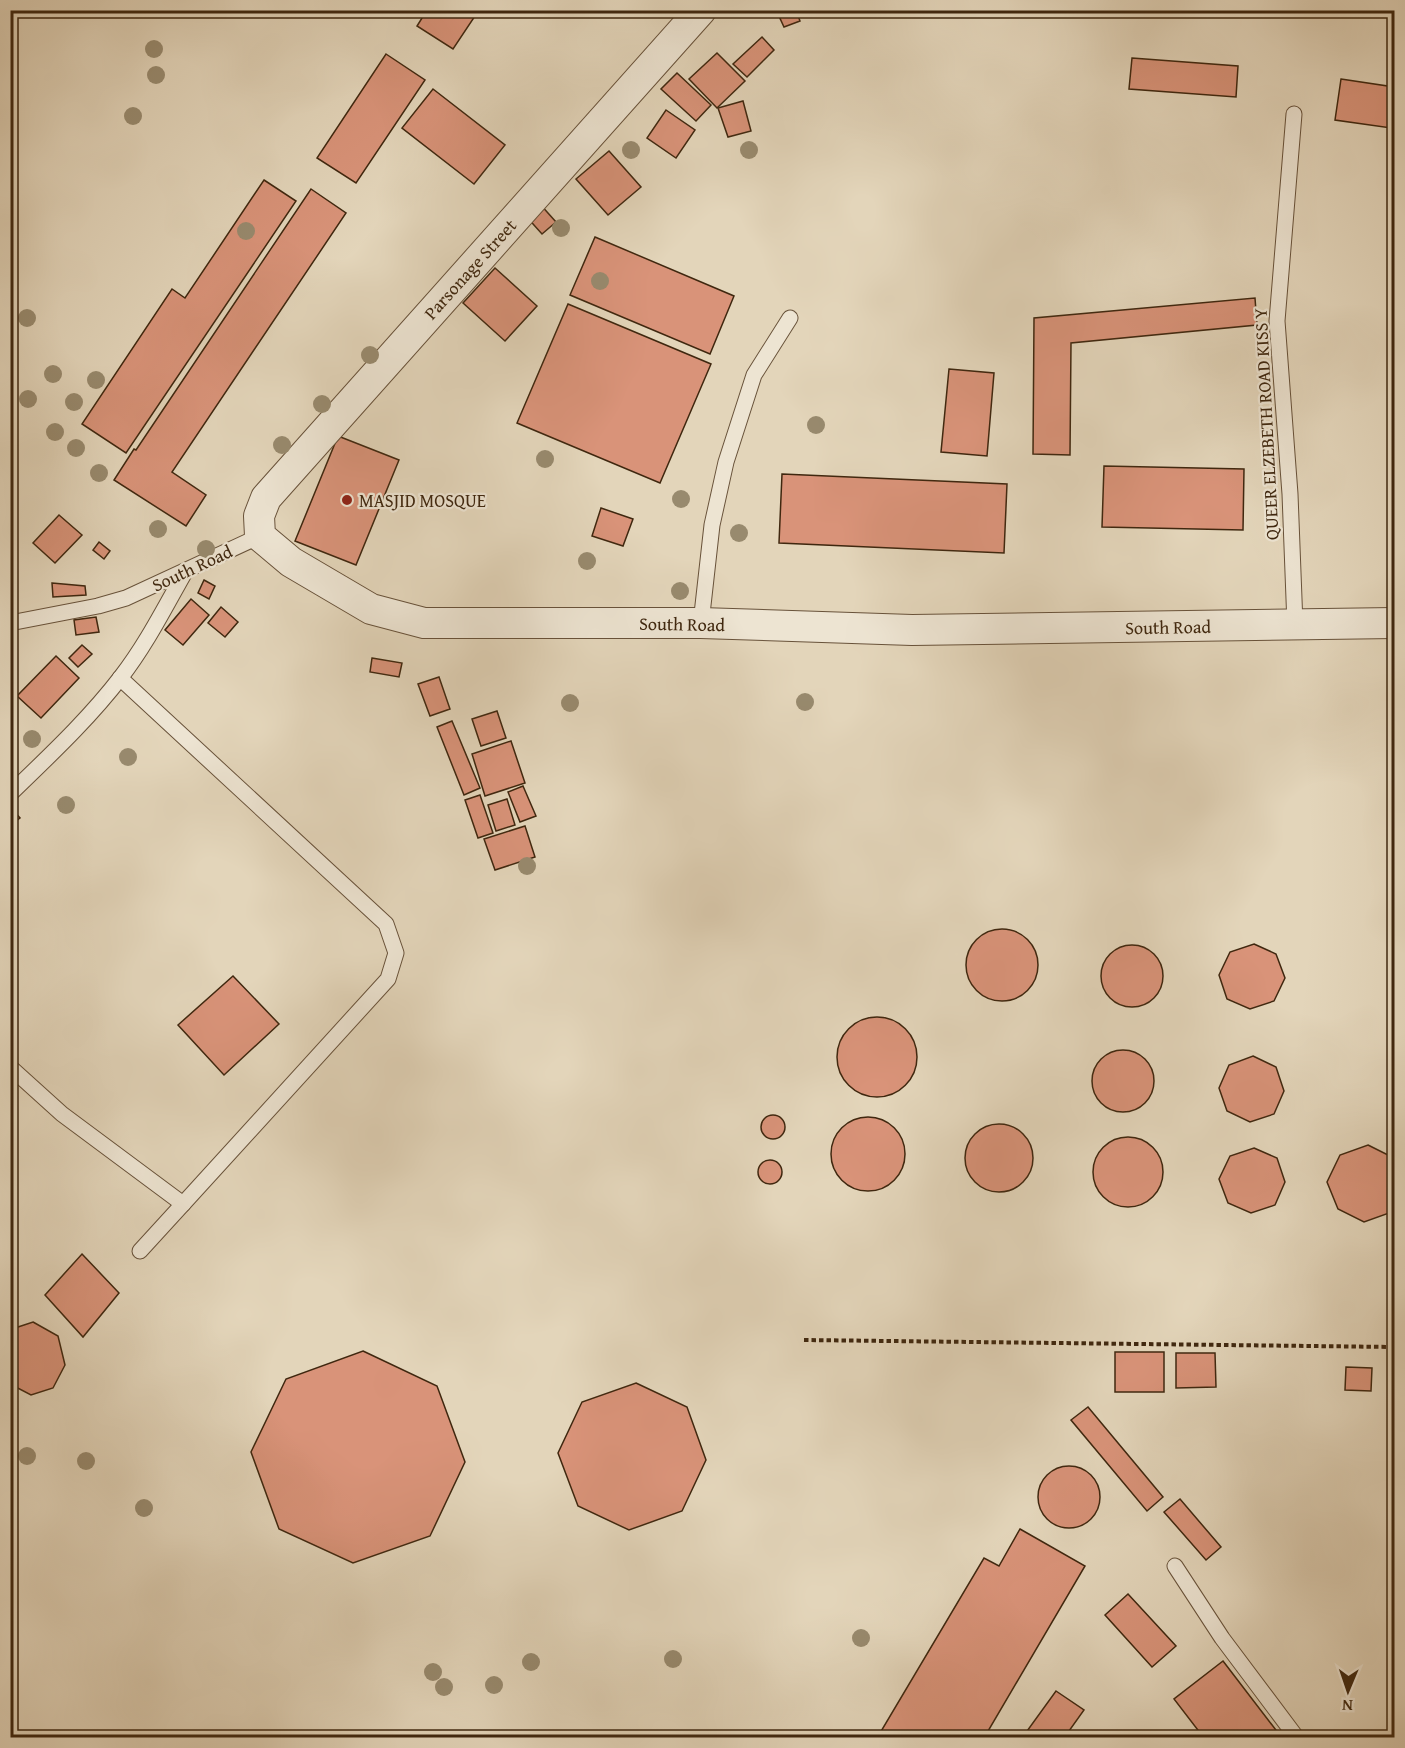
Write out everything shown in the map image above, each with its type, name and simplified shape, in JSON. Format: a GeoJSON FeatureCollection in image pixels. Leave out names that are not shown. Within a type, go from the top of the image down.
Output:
{"type":"FeatureCollection","features":[{"type":"Feature","properties":{"kind":"street","name":"Parsonage Street"},"geometry":{"type":"LineString","coordinates":[[260,536],[259,516],[266,498],[701,10]]}},
{"type":"Feature","properties":{"kind":"street","name":"South Road"},"geometry":{"type":"LineString","coordinates":[[260,536],[291,562],[371,609],[424,623],[701,623],[912,630],[1395,623]]}},
{"type":"Feature","properties":{"kind":"lane","name":"QUEER ELZEBETH ROAD KISS Y"},"geometry":{"type":"LineString","coordinates":[[1294,114],[1277,321],[1290,495],[1295,625]]}},
{"type":"Feature","properties":{"kind":"lane"},"geometry":{"type":"LineString","coordinates":[[701,623],[712,525],[726,462],[754,375],[790,318]]}},
{"type":"Feature","properties":{"kind":"lane","name":"South Road"},"geometry":{"type":"LineString","coordinates":[[10,623],[117,601],[260,536]]}},
{"type":"Feature","properties":{"kind":"lane"},"geometry":{"type":"LineString","coordinates":[[10,794],[70,735],[120,678],[145,643],[185,572]]}},
{"type":"Feature","properties":{"kind":"lane"},"geometry":{"type":"LineString","coordinates":[[120,678],[386,924],[396,953],[388,979],[140,1251]]}},
{"type":"Feature","properties":{"kind":"lane"},"geometry":{"type":"LineString","coordinates":[[10,1067],[62,1114],[183,1204]]}},
{"type":"Feature","properties":{"kind":"lane"},"geometry":{"type":"LineString","coordinates":[[1175,1566],[1222,1638],[1297,1737]]}},
{"type":"Feature","properties":{"kind":"path"},"geometry":{"type":"LineString","coordinates":[[804,1340],[1395,1347]]}},
{"type":"Feature","properties":{"kind":"building"},"geometry":{"type":"Polygon","coordinates":[[[427,10],[479,10],[453,49],[417,26],[427,10]]]}},
{"type":"Feature","properties":{"kind":"building"},"geometry":{"type":"Polygon","coordinates":[[[786,10],[796,10],[800,21],[784,27],[778,14],[786,10]]]}},
{"type":"Feature","properties":{"kind":"building"},"geometry":{"type":"Polygon","coordinates":[[[1350,10],[1394,10],[1394,14],[1350,10]]]}},
{"type":"Feature","properties":{"kind":"building"},"geometry":{"type":"Polygon","coordinates":[[[762,37],[774,50],[747,77],[733,64],[762,37]]]}},
{"type":"Feature","properties":{"kind":"building"},"geometry":{"type":"Polygon","coordinates":[[[717,53],[745,81],[717,108],[689,79],[717,53]]]}},
{"type":"Feature","properties":{"kind":"building"},"geometry":{"type":"Polygon","coordinates":[[[386,54],[425,80],[356,183],[317,158],[386,54]]]}},
{"type":"Feature","properties":{"kind":"building"},"geometry":{"type":"Polygon","coordinates":[[[1132,58],[1238,66],[1236,97],[1129,89],[1132,58]]]}},
{"type":"Feature","properties":{"kind":"building"},"geometry":{"type":"Polygon","coordinates":[[[677,73],[711,105],[696,121],[661,89],[677,73]]]}},
{"type":"Feature","properties":{"kind":"building"},"geometry":{"type":"Polygon","coordinates":[[[1341,79],[1394,87],[1391,128],[1335,120],[1341,79]]]}},
{"type":"Feature","properties":{"kind":"building"},"geometry":{"type":"Polygon","coordinates":[[[433,89],[505,145],[474,184],[402,128],[433,89]]]}},
{"type":"Feature","properties":{"kind":"building"},"geometry":{"type":"Polygon","coordinates":[[[743,101],[751,131],[728,137],[718,108],[743,101]]]}},
{"type":"Feature","properties":{"kind":"building"},"geometry":{"type":"Polygon","coordinates":[[[666,110],[695,130],[676,158],[647,138],[666,110]]]}},
{"type":"Feature","properties":{"kind":"building"},"geometry":{"type":"Polygon","coordinates":[[[609,151],[641,187],[608,215],[576,179],[609,151]]]}},
{"type":"Feature","properties":{"kind":"building"},"geometry":{"type":"Polygon","coordinates":[[[264,180],[296,201],[126,453],[82,424],[172,289],[185,298],[264,180]]]}},
{"type":"Feature","properties":{"kind":"building"},"geometry":{"type":"Polygon","coordinates":[[[311,189],[346,213],[172,472],[206,495],[186,526],[114,480],[311,189]]]}},
{"type":"Feature","properties":{"kind":"building"},"geometry":{"type":"Polygon","coordinates":[[[539,203],[556,222],[542,234],[525,215],[539,203]]]}},
{"type":"Feature","properties":{"kind":"building"},"geometry":{"type":"Polygon","coordinates":[[[595,237],[734,296],[710,354],[570,295],[595,237]]]}},
{"type":"Feature","properties":{"kind":"building"},"geometry":{"type":"Polygon","coordinates":[[[495,268],[537,306],[505,341],[463,303],[495,268]]]}},
{"type":"Feature","properties":{"kind":"building"},"geometry":{"type":"Polygon","coordinates":[[[1255,298],[1257,325],[1071,343],[1070,455],[1033,454],[1034,318],[1255,298]]]}},
{"type":"Feature","properties":{"kind":"building"},"geometry":{"type":"Polygon","coordinates":[[[568,304],[711,364],[660,483],[517,423],[568,304]]]}},
{"type":"Feature","properties":{"kind":"building"},"geometry":{"type":"Polygon","coordinates":[[[949,369],[994,373],[987,456],[941,452],[949,369]]]}},
{"type":"Feature","properties":{"kind":"building","name":"MASJID MOSQUE"},"geometry":{"type":"Polygon","coordinates":[[[338,436],[399,460],[356,565],[295,541],[338,436]]]}},
{"type":"Feature","properties":{"kind":"building"},"geometry":{"type":"Polygon","coordinates":[[[1104,466],[1244,469],[1243,530],[1102,527],[1104,466]]]}},
{"type":"Feature","properties":{"kind":"building"},"geometry":{"type":"Polygon","coordinates":[[[782,474],[1007,484],[1004,553],[779,543],[782,474]]]}},
{"type":"Feature","properties":{"kind":"building"},"geometry":{"type":"Polygon","coordinates":[[[601,508],[633,519],[623,546],[592,536],[601,508]]]}},
{"type":"Feature","properties":{"kind":"building"},"geometry":{"type":"Polygon","coordinates":[[[59,515],[82,535],[55,563],[33,543],[59,515]]]}},
{"type":"Feature","properties":{"kind":"building"},"geometry":{"type":"Polygon","coordinates":[[[99,542],[110,551],[104,559],[93,550],[99,542]]]}},
{"type":"Feature","properties":{"kind":"building"},"geometry":{"type":"Polygon","coordinates":[[[204,580],[215,586],[209,599],[198,593],[204,580]]]}},
{"type":"Feature","properties":{"kind":"building"},"geometry":{"type":"Polygon","coordinates":[[[52,583],[85,586],[86,595],[53,597],[52,583]]]}},
{"type":"Feature","properties":{"kind":"building"},"geometry":{"type":"Polygon","coordinates":[[[191,599],[209,615],[183,645],[165,630],[191,599]]]}},
{"type":"Feature","properties":{"kind":"building"},"geometry":{"type":"Polygon","coordinates":[[[221,607],[238,622],[225,637],[208,623],[221,607]]]}},
{"type":"Feature","properties":{"kind":"building"},"geometry":{"type":"Polygon","coordinates":[[[96,617],[99,632],[76,635],[74,620],[96,617]]]}},
{"type":"Feature","properties":{"kind":"building"},"geometry":{"type":"Polygon","coordinates":[[[82,645],[92,654],[78,667],[69,658],[82,645]]]}},
{"type":"Feature","properties":{"kind":"building"},"geometry":{"type":"Polygon","coordinates":[[[56,656],[79,678],[41,718],[17,696],[56,656]]]}},
{"type":"Feature","properties":{"kind":"building"},"geometry":{"type":"Polygon","coordinates":[[[372,658],[402,663],[399,677],[370,672],[372,658]]]}},
{"type":"Feature","properties":{"kind":"building"},"geometry":{"type":"Polygon","coordinates":[[[439,677],[450,709],[430,716],[418,684],[439,677]]]}},
{"type":"Feature","properties":{"kind":"building"},"geometry":{"type":"Polygon","coordinates":[[[497,711],[506,738],[481,746],[472,719],[497,711]]]}},
{"type":"Feature","properties":{"kind":"building"},"geometry":{"type":"Polygon","coordinates":[[[452,721],[480,788],[464,795],[437,727],[452,721]]]}},
{"type":"Feature","properties":{"kind":"building"},"geometry":{"type":"Polygon","coordinates":[[[511,741],[525,783],[485,796],[472,754],[511,741]]]}},
{"type":"Feature","properties":{"kind":"building"},"geometry":{"type":"Polygon","coordinates":[[[523,786],[536,816],[520,822],[508,792],[523,786]]]}},
{"type":"Feature","properties":{"kind":"building"},"geometry":{"type":"Polygon","coordinates":[[[480,795],[493,833],[478,838],[465,800],[480,795]]]}},
{"type":"Feature","properties":{"kind":"building"},"geometry":{"type":"Polygon","coordinates":[[[507,799],[515,825],[496,831],[488,805],[507,799]]]}},
{"type":"Feature","properties":{"kind":"building"},"geometry":{"type":"Polygon","coordinates":[[[12,809],[20,818],[10,826],[10,810],[12,809]]]}},
{"type":"Feature","properties":{"kind":"building"},"geometry":{"type":"Polygon","coordinates":[[[525,826],[535,857],[495,870],[484,839],[525,826]]]}},
{"type":"Feature","properties":{"kind":"building"},"geometry":{"type":"Polygon","coordinates":[[[1002,929],[1022,935],[1032,945],[1038,965],[1032,985],[1022,995],[1002,1001],[982,995],[972,985],[966,965],[972,945],[982,935],[1002,929]]]}},
{"type":"Feature","properties":{"kind":"building"},"geometry":{"type":"Polygon","coordinates":[[[1254,944],[1276,954],[1285,978],[1274,1001],[1250,1009],[1227,999],[1219,975],[1230,952],[1254,944]]]}},
{"type":"Feature","properties":{"kind":"building"},"geometry":{"type":"Polygon","coordinates":[[[1126,945],[1138,945],[1154,954],[1161,964],[1163,976],[1161,988],[1154,998],[1138,1007],[1126,1007],[1115,1002],[1106,993],[1101,982],[1101,970],[1106,959],[1115,950],[1126,945]]]}},
{"type":"Feature","properties":{"kind":"building"},"geometry":{"type":"Polygon","coordinates":[[[233,976],[279,1024],[224,1075],[178,1025],[233,976]]]}},
{"type":"Feature","properties":{"kind":"building"},"geometry":{"type":"Polygon","coordinates":[[[877,1017],[899,1024],[905,1029],[916,1049],[917,1057],[910,1079],[905,1085],[885,1096],[877,1097],[855,1090],[849,1085],[838,1065],[837,1057],[844,1035],[849,1029],[869,1018],[877,1017]]]}},
{"type":"Feature","properties":{"kind":"building"},"geometry":{"type":"Polygon","coordinates":[[[1123,1050],[1145,1059],[1154,1081],[1145,1103],[1123,1112],[1101,1103],[1092,1081],[1101,1059],[1123,1050]]]}},
{"type":"Feature","properties":{"kind":"building"},"geometry":{"type":"Polygon","coordinates":[[[1253,1056],[1276,1067],[1284,1091],[1274,1114],[1250,1122],[1227,1111],[1219,1088],[1229,1065],[1253,1056]]]}},
{"type":"Feature","properties":{"kind":"building"},"geometry":{"type":"Polygon","coordinates":[[[773,1115],[782,1118],[785,1127],[782,1136],[773,1139],[764,1136],[761,1127],[764,1118],[773,1115]]]}},
{"type":"Feature","properties":{"kind":"building"},"geometry":{"type":"Polygon","coordinates":[[[868,1117],[882,1120],[894,1128],[902,1140],[905,1154],[902,1168],[894,1180],[882,1188],[868,1191],[854,1188],[842,1180],[834,1168],[831,1154],[834,1140],[842,1128],[854,1120],[868,1117]]]}},
{"type":"Feature","properties":{"kind":"building"},"geometry":{"type":"Polygon","coordinates":[[[999,1124],[1012,1127],[1023,1134],[1030,1145],[1033,1158],[1030,1171],[1023,1182],[1012,1189],[999,1192],[986,1189],[975,1182],[968,1171],[965,1158],[968,1145],[975,1134],[986,1127],[999,1124]]]}},
{"type":"Feature","properties":{"kind":"building"},"geometry":{"type":"Polygon","coordinates":[[[1128,1137],[1147,1143],[1157,1153],[1163,1172],[1157,1191],[1147,1201],[1128,1207],[1109,1201],[1099,1191],[1093,1172],[1099,1153],[1109,1143],[1128,1137]]]}},
{"type":"Feature","properties":{"kind":"building"},"geometry":{"type":"Polygon","coordinates":[[[1368,1145],[1394,1158],[1394,1207],[1392,1212],[1364,1222],[1338,1209],[1327,1182],[1340,1155],[1368,1145]]]}},
{"type":"Feature","properties":{"kind":"building"},"geometry":{"type":"Polygon","coordinates":[[[1254,1148],[1277,1158],[1285,1182],[1275,1205],[1251,1213],[1228,1203],[1219,1179],[1230,1156],[1254,1148]]]}},
{"type":"Feature","properties":{"kind":"building"},"geometry":{"type":"Polygon","coordinates":[[[770,1160],[779,1163],[782,1172],[779,1181],[770,1184],[761,1181],[758,1172],[761,1163],[770,1160]]]}},
{"type":"Feature","properties":{"kind":"building"},"geometry":{"type":"Polygon","coordinates":[[[82,1254],[119,1293],[83,1337],[45,1295],[82,1254]]]}},
{"type":"Feature","properties":{"kind":"building"},"geometry":{"type":"Polygon","coordinates":[[[33,1322],[58,1336],[65,1365],[53,1388],[31,1395],[10,1384],[10,1331],[33,1322]]]}},
{"type":"Feature","properties":{"kind":"building"},"geometry":{"type":"Polygon","coordinates":[[[363,1351],[437,1386],[465,1462],[430,1536],[353,1563],[279,1529],[251,1452],[286,1379],[363,1351]]]}},
{"type":"Feature","properties":{"kind":"building"},"geometry":{"type":"Polygon","coordinates":[[[1115,1352],[1164,1352],[1164,1392],[1115,1392],[1115,1352]]]}},
{"type":"Feature","properties":{"kind":"building"},"geometry":{"type":"Polygon","coordinates":[[[1176,1353],[1215,1353],[1216,1387],[1176,1388],[1176,1353]]]}},
{"type":"Feature","properties":{"kind":"building"},"geometry":{"type":"Polygon","coordinates":[[[1346,1367],[1372,1368],[1371,1391],[1345,1390],[1346,1367]]]}},
{"type":"Feature","properties":{"kind":"building"},"geometry":{"type":"Polygon","coordinates":[[[636,1383],[687,1407],[706,1460],[682,1511],[629,1530],[578,1506],[558,1453],[582,1402],[636,1383]]]}},
{"type":"Feature","properties":{"kind":"building"},"geometry":{"type":"Polygon","coordinates":[[[1088,1407],[1163,1497],[1147,1511],[1071,1420],[1088,1407]]]}},
{"type":"Feature","properties":{"kind":"building"},"geometry":{"type":"Polygon","coordinates":[[[1063,1466],[1075,1466],[1091,1475],[1098,1485],[1100,1497],[1098,1509],[1091,1519],[1075,1528],[1063,1528],[1052,1523],[1043,1514],[1038,1503],[1038,1491],[1043,1480],[1052,1471],[1063,1466]]]}},
{"type":"Feature","properties":{"kind":"building"},"geometry":{"type":"Polygon","coordinates":[[[1180,1499],[1221,1547],[1206,1560],[1164,1512],[1180,1499]]]}},
{"type":"Feature","properties":{"kind":"building"},"geometry":{"type":"Polygon","coordinates":[[[1020,1529],[1085,1566],[984,1738],[877,1738],[984,1558],[999,1566],[1020,1529]]]}},
{"type":"Feature","properties":{"kind":"building"},"geometry":{"type":"Polygon","coordinates":[[[1128,1594],[1176,1646],[1152,1667],[1105,1615],[1128,1594]]]}},
{"type":"Feature","properties":{"kind":"building"},"geometry":{"type":"Polygon","coordinates":[[[1223,1661],[1282,1738],[1204,1738],[1174,1699],[1223,1661]]]}},
{"type":"Feature","properties":{"kind":"building"},"geometry":{"type":"Polygon","coordinates":[[[1056,1691],[1084,1710],[1064,1738],[1022,1738],[1056,1691]]]}},
{"type":"Feature","properties":{"kind":"place","name":"MASJID MOSQUE"},"geometry":{"type":"Point","coordinates":[347,500]}}]}
